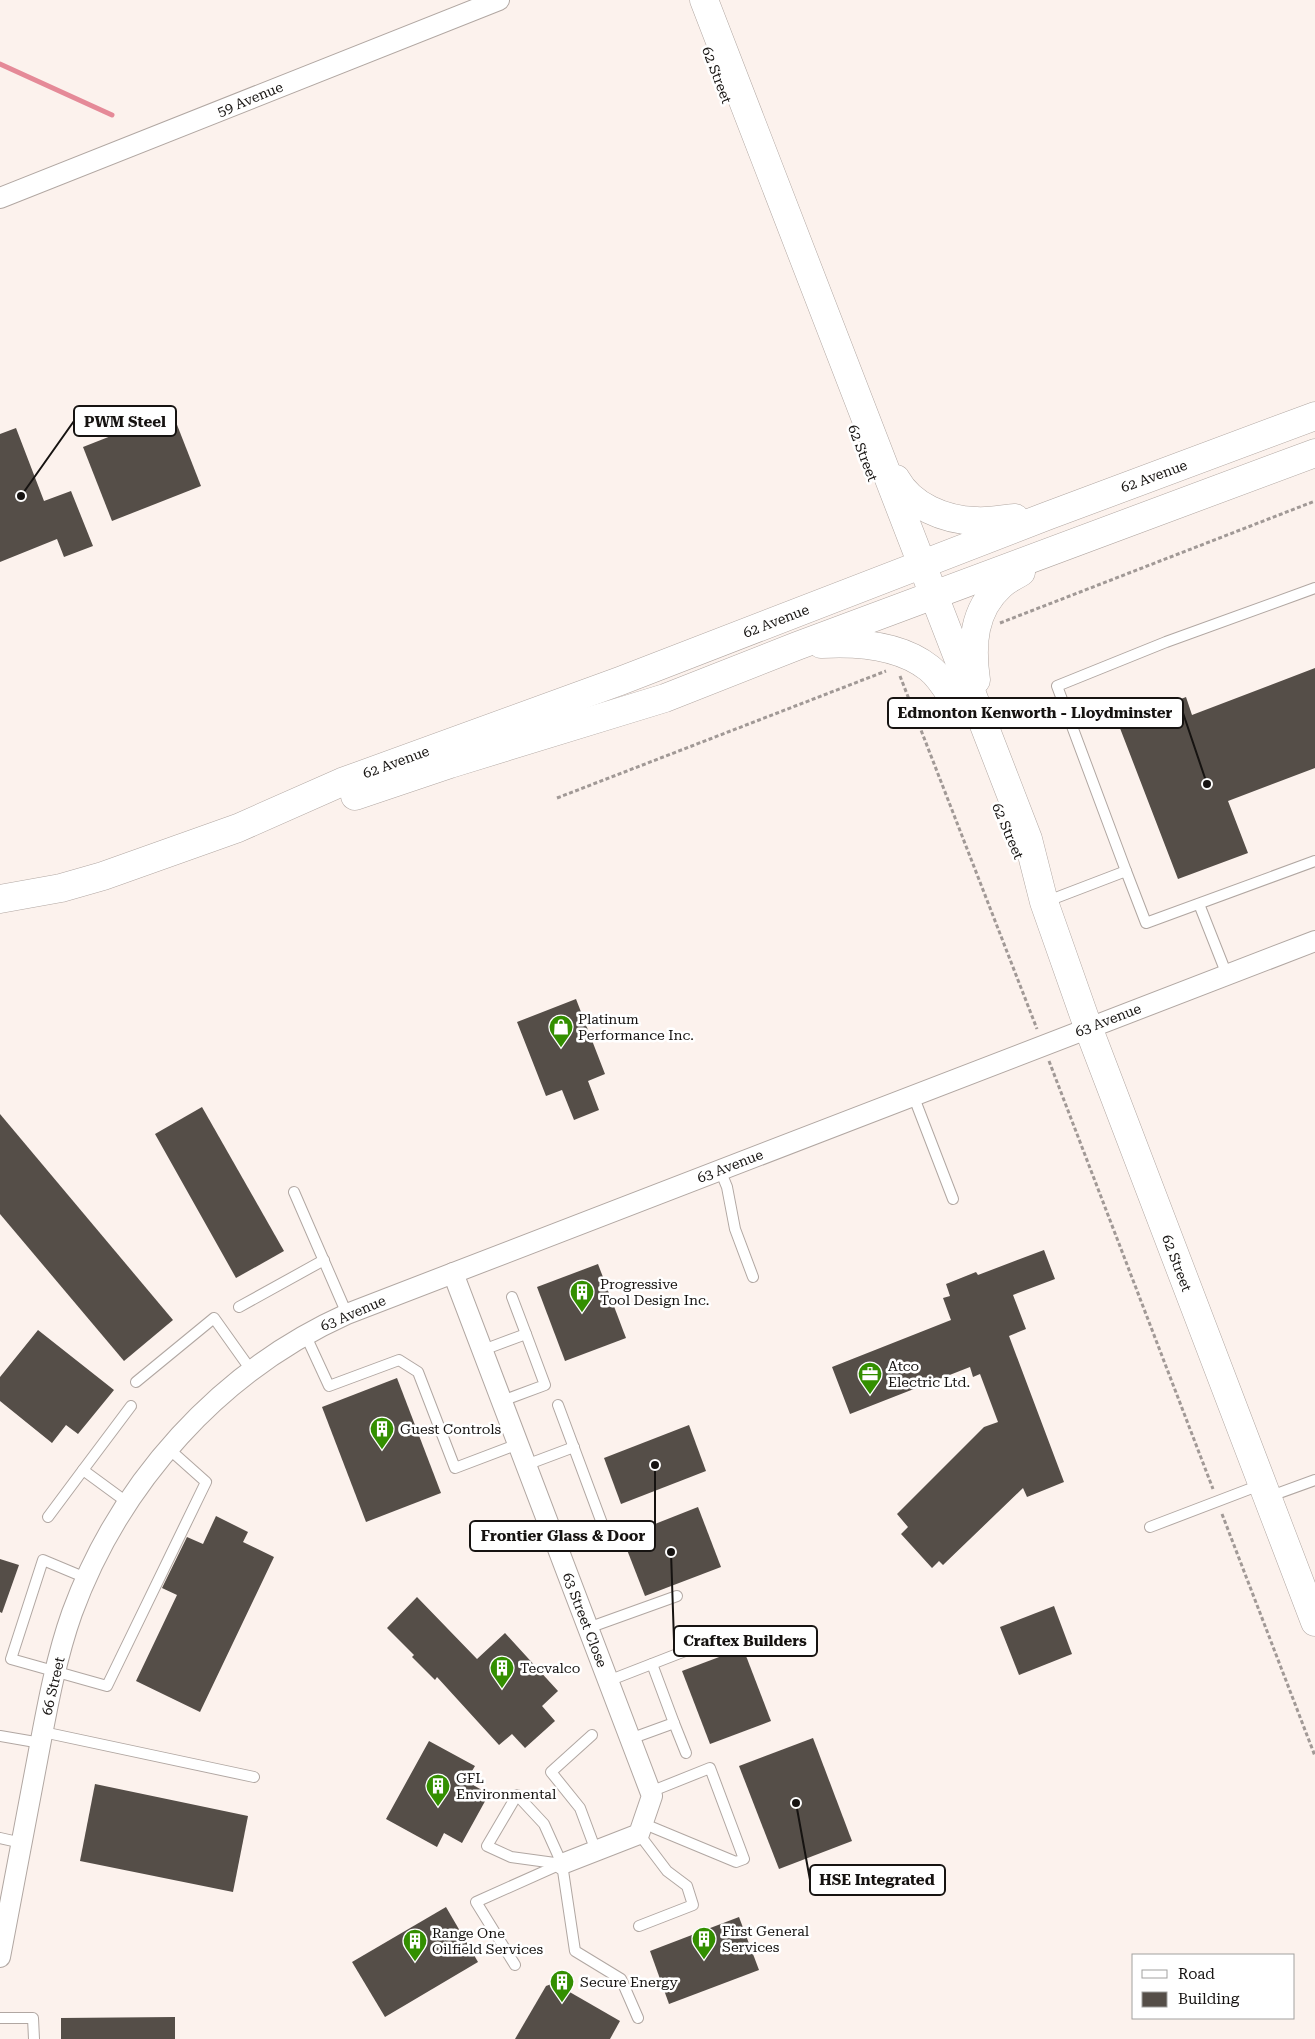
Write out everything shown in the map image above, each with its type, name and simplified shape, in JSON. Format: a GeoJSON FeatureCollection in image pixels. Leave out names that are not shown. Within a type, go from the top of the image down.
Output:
{"type":"FeatureCollection","features":[{"type":"Feature","properties":{"kind":"main road","name":"62 Street"},"geometry":{"type":"LineString","coordinates":[[688,0],[927,598],[984,722],[1028,838],[1044,902],[1088,1027],[1315,1622]]}},
{"type":"Feature","properties":{"kind":"main road","name":"62 Street"},"geometry":{"type":"LineString","coordinates":[[704,0],[872,436],[915,566]]}},
{"type":"Feature","properties":{"kind":"main road","name":"62 Avenue"},"geometry":{"type":"LineString","coordinates":[[0,899],[61,888],[103,876],[238,828],[342,782],[620,681],[1046,516],[1315,416]]}},
{"type":"Feature","properties":{"kind":"main road"},"geometry":{"type":"LineString","coordinates":[[872,436],[902,489],[918,504],[948,517],[976,522],[1046,516]]}},
{"type":"Feature","properties":{"kind":"main road","name":"62 Avenue"},"geometry":{"type":"LineString","coordinates":[[238,828],[348,798],[450,764],[631,709],[1315,453]]}},
{"type":"Feature","properties":{"kind":"main road"},"geometry":{"type":"LineString","coordinates":[[984,722],[973,659],[977,621],[990,597],[1002,584],[1054,551]]}},
{"type":"Feature","properties":{"kind":"main road","name":"62 Street"},"geometry":{"type":"LineString","coordinates":[[927,598],[959,708],[1011,844],[1044,902]]}},
{"type":"Feature","properties":{"kind":"main road"},"geometry":{"type":"LineString","coordinates":[[797,646],[852,644],[880,647],[899,652],[929,668],[959,708]]}},
{"type":"Feature","properties":{"kind":"street","name":"59 Avenue"},"geometry":{"type":"LineString","coordinates":[[0,198],[499,0]]}},
{"type":"Feature","properties":{"kind":"street","name":"63 Avenue"},"geometry":{"type":"LineString","coordinates":[[172,1445],[208,1406],[252,1370],[305,1334],[347,1314],[1315,941]]}},
{"type":"Feature","properties":{"kind":"street","name":"63 Street Close"},"geometry":{"type":"LineString","coordinates":[[453,1273],[650,1792]]}},
{"type":"Feature","properties":{"kind":"street","name":"66 Street"},"geometry":{"type":"LineString","coordinates":[[1,1945],[42,1738],[71,1615],[86,1578],[110,1529],[144,1478],[172,1445]]}},
{"type":"Feature","properties":{"kind":"street"},"geometry":{"type":"LineString","coordinates":[[562,1864],[641,1828],[652,1796],[650,1792]]}},
{"type":"Feature","properties":{"kind":"lane"},"geometry":{"type":"LineString","coordinates":[[1315,588],[1166,642],[1057,686],[1146,923],[1315,861]]}},
{"type":"Feature","properties":{"kind":"lane"},"geometry":{"type":"LineString","coordinates":[[1044,902],[1126,871]]}},
{"type":"Feature","properties":{"kind":"lane"},"geometry":{"type":"LineString","coordinates":[[1199,904],[1227,975]]}},
{"type":"Feature","properties":{"kind":"lane"},"geometry":{"type":"LineString","coordinates":[[914,1095],[953,1200]]}},
{"type":"Feature","properties":{"kind":"lane"},"geometry":{"type":"LineString","coordinates":[[720,1170],[727,1187],[735,1229],[753,1278]]}},
{"type":"Feature","properties":{"kind":"lane"},"geometry":{"type":"LineString","coordinates":[[294,1192],[347,1314]]}},
{"type":"Feature","properties":{"kind":"lane"},"geometry":{"type":"LineString","coordinates":[[239,1308],[324,1260]]}},
{"type":"Feature","properties":{"kind":"lane"},"geometry":{"type":"LineString","coordinates":[[502,1401],[545,1385],[512,1297]]}},
{"type":"Feature","properties":{"kind":"lane"},"geometry":{"type":"LineString","coordinates":[[136,1382],[214,1318],[252,1370]]}},
{"type":"Feature","properties":{"kind":"lane"},"geometry":{"type":"LineString","coordinates":[[305,1334],[330,1386],[399,1360],[418,1372],[455,1468],[518,1444]]}},
{"type":"Feature","properties":{"kind":"lane"},"geometry":{"type":"LineString","coordinates":[[483,1350],[526,1334]]}},
{"type":"Feature","properties":{"kind":"lane"},"geometry":{"type":"LineString","coordinates":[[558,1404],[606,1534],[558,1550]]}},
{"type":"Feature","properties":{"kind":"lane"},"geometry":{"type":"LineString","coordinates":[[48,1517],[131,1406]]}},
{"type":"Feature","properties":{"kind":"lane"},"geometry":{"type":"LineString","coordinates":[[86,1578],[43,1560],[11,1659],[108,1686],[206,1482],[172,1445]]}},
{"type":"Feature","properties":{"kind":"lane"},"geometry":{"type":"LineString","coordinates":[[526,1465],[574,1447]]}},
{"type":"Feature","properties":{"kind":"lane"},"geometry":{"type":"LineString","coordinates":[[83,1470],[128,1504]]}},
{"type":"Feature","properties":{"kind":"lane"},"geometry":{"type":"LineString","coordinates":[[1150,1527],[1264,1491],[1315,1480]]}},
{"type":"Feature","properties":{"kind":"lane"},"geometry":{"type":"LineString","coordinates":[[588,1628],[677,1596]]}},
{"type":"Feature","properties":{"kind":"lane"},"geometry":{"type":"LineString","coordinates":[[608,1681],[698,1646]]}},
{"type":"Feature","properties":{"kind":"lane"},"geometry":{"type":"LineString","coordinates":[[652,1664],[686,1753]]}},
{"type":"Feature","properties":{"kind":"lane"},"geometry":{"type":"LineString","coordinates":[[630,1739],[674,1723]]}},
{"type":"Feature","properties":{"kind":"lane"},"geometry":{"type":"LineString","coordinates":[[592,1734],[551,1772],[580,1808],[596,1850]]}},
{"type":"Feature","properties":{"kind":"lane"},"geometry":{"type":"LineString","coordinates":[[0,1736],[42,1738],[254,1777]]}},
{"type":"Feature","properties":{"kind":"lane"},"geometry":{"type":"LineString","coordinates":[[641,1828],[736,1862],[744,1859],[710,1768],[650,1792]]}},
{"type":"Feature","properties":{"kind":"lane"},"geometry":{"type":"LineString","coordinates":[[562,1864],[511,1857],[487,1846],[517,1795],[544,1824],[562,1864],[575,1951],[621,1979],[638,2018]]}},
{"type":"Feature","properties":{"kind":"lane"},"geometry":{"type":"LineString","coordinates":[[639,1926],[693,1906],[688,1886],[667,1871],[641,1828]]}},
{"type":"Feature","properties":{"kind":"lane"},"geometry":{"type":"LineString","coordinates":[[0,1838],[22,1843]]}},
{"type":"Feature","properties":{"kind":"lane"},"geometry":{"type":"LineString","coordinates":[[515,1965],[476,1902],[562,1864]]}},
{"type":"Feature","properties":{"kind":"lane"},"geometry":{"type":"LineString","coordinates":[[0,2018],[33,2018],[34,2039]]}},
{"type":"Feature","properties":{"kind":"path"},"geometry":{"type":"LineString","coordinates":[[993,624],[1315,501]]}},
{"type":"Feature","properties":{"kind":"path"},"geometry":{"type":"LineString","coordinates":[[556,798],[888,670],[895,671],[1036,1026]]}},
{"type":"Feature","properties":{"kind":"path"},"geometry":{"type":"LineString","coordinates":[[1050,1065],[1212,1486]]}},
{"type":"Feature","properties":{"kind":"path"},"geometry":{"type":"LineString","coordinates":[[1222,1514],[1315,1756]]}},
{"type":"Feature","properties":{"kind":"building"},"geometry":{"type":"Polygon","coordinates":[[[172,412],[201,486],[112,521],[83,447],[172,412]]]}},
{"type":"Feature","properties":{"kind":"building"},"geometry":{"type":"Polygon","coordinates":[[[16,428],[44,501],[71,491],[93,546],[64,557],[57,539],[0,562],[0,434],[16,428]]]}},
{"type":"Feature","properties":{"kind":"building"},"geometry":{"type":"Polygon","coordinates":[[[1315,668],[1315,768],[1228,801],[1248,853],[1178,879],[1118,723],[1186,697],[1192,715],[1315,668]]]}},
{"type":"Feature","properties":{"kind":"building","name":"Platinum Performance Inc."},"geometry":{"type":"Polygon","coordinates":[[[576,999],[605,1074],[588,1081],[599,1110],[574,1120],[562,1090],[546,1096],[517,1022],[576,999]]]}},
{"type":"Feature","properties":{"kind":"building"},"geometry":{"type":"Polygon","coordinates":[[[202,1107],[284,1251],[236,1278],[155,1134],[202,1107]]]}},
{"type":"Feature","properties":{"kind":"building"},"geometry":{"type":"Polygon","coordinates":[[[0,1114],[173,1320],[124,1361],[0,1214],[0,1114]]]}},
{"type":"Feature","properties":{"kind":"building","name":"Atco Electric Ltd."},"geometry":{"type":"Polygon","coordinates":[[[1044,1250],[1055,1279],[1013,1295],[1026,1329],[1009,1336],[1064,1482],[1027,1497],[1023,1488],[943,1565],[939,1561],[932,1568],[901,1534],[908,1527],[897,1514],[984,1427],[998,1422],[980,1374],[973,1377],[970,1367],[850,1414],[832,1367],[951,1320],[943,1298],[950,1296],[946,1284],[976,1272],[978,1275],[1044,1250]]]}},
{"type":"Feature","properties":{"kind":"building","name":"Progressive Tool Design Inc."},"geometry":{"type":"Polygon","coordinates":[[[598,1264],[626,1338],[565,1361],[537,1287],[598,1264]]]}},
{"type":"Feature","properties":{"kind":"building"},"geometry":{"type":"Polygon","coordinates":[[[38,1330],[114,1390],[78,1434],[66,1425],[52,1443],[0,1401],[0,1377],[38,1330]]]}},
{"type":"Feature","properties":{"kind":"building","name":"Guest Controls"},"geometry":{"type":"Polygon","coordinates":[[[397,1378],[441,1493],[366,1522],[322,1407],[397,1378]]]}},
{"type":"Feature","properties":{"kind":"building"},"geometry":{"type":"Polygon","coordinates":[[[689,1425],[706,1471],[621,1504],[604,1458],[689,1425]]]}},
{"type":"Feature","properties":{"kind":"building"},"geometry":{"type":"Polygon","coordinates":[[[698,1507],[721,1567],[645,1596],[622,1537],[698,1507]]]}},
{"type":"Feature","properties":{"kind":"building"},"geometry":{"type":"Polygon","coordinates":[[[216,1516],[248,1532],[243,1542],[274,1557],[200,1712],[136,1681],[177,1595],[162,1588],[187,1537],[203,1544],[216,1516]]]}},
{"type":"Feature","properties":{"kind":"building"},"geometry":{"type":"Polygon","coordinates":[[[0,1559],[19,1565],[2,1613],[0,1612],[0,1559]]]}},
{"type":"Feature","properties":{"kind":"building","name":"Tecvalco"},"geometry":{"type":"Polygon","coordinates":[[[417,1597],[477,1659],[505,1633],[558,1691],[542,1706],[555,1721],[525,1748],[512,1734],[499,1745],[437,1677],[435,1680],[412,1657],[414,1655],[387,1628],[417,1597]]]}},
{"type":"Feature","properties":{"kind":"building"},"geometry":{"type":"Polygon","coordinates":[[[1054,1606],[1072,1654],[1019,1675],[1000,1627],[1054,1606]]]}},
{"type":"Feature","properties":{"kind":"building"},"geometry":{"type":"Polygon","coordinates":[[[743,1648],[771,1721],[710,1744],[682,1671],[743,1648]]]}},
{"type":"Feature","properties":{"kind":"building"},"geometry":{"type":"Polygon","coordinates":[[[813,1738],[852,1841],[779,1869],[739,1766],[813,1738]]]}},
{"type":"Feature","properties":{"kind":"building","name":"GFL Environmental"},"geometry":{"type":"Polygon","coordinates":[[[429,1741],[475,1766],[466,1781],[489,1794],[462,1843],[444,1833],[437,1847],[386,1819],[429,1741]]]}},
{"type":"Feature","properties":{"kind":"building"},"geometry":{"type":"Polygon","coordinates":[[[95,1784],[248,1816],[233,1892],[80,1861],[95,1784]]]}},
{"type":"Feature","properties":{"kind":"building","name":"Range One Oilfield Services"},"geometry":{"type":"Polygon","coordinates":[[[446,1907],[478,1962],[385,2017],[352,1962],[446,1907]]]}},
{"type":"Feature","properties":{"kind":"building","name":"First General Services"},"geometry":{"type":"Polygon","coordinates":[[[739,1917],[759,1970],[669,2004],[650,1951],[739,1917]]]}},
{"type":"Feature","properties":{"kind":"building","name":"Secure Energy"},"geometry":{"type":"Polygon","coordinates":[[[554,1983],[620,2021],[610,2039],[515,2039],[546,1986],[554,1983]]]}},
{"type":"Feature","properties":{"kind":"building"},"geometry":{"type":"Polygon","coordinates":[[[175,2017],[175,2039],[61,2039],[61,2018],[175,2017]]]}},
{"type":"Feature","properties":{"kind":"waterway"},"geometry":{"type":"LineString","coordinates":[[0,64],[112,115]]}},
{"type":"Feature","properties":{"kind":"place","name":"PWM Steel"},"geometry":{"type":"Point","coordinates":[21,496]}},
{"type":"Feature","properties":{"kind":"place","name":"Edmonton Kenworth - Lloydminster"},"geometry":{"type":"Point","coordinates":[1207,784]}},
{"type":"Feature","properties":{"kind":"place","name":"Platinum Performance Inc."},"geometry":{"type":"Point","coordinates":[561,1048]}},
{"type":"Feature","properties":{"kind":"place","name":"Progressive Tool Design Inc."},"geometry":{"type":"Point","coordinates":[582,1313]}},
{"type":"Feature","properties":{"kind":"place","name":"Atco Electric Ltd."},"geometry":{"type":"Point","coordinates":[870,1395]}},
{"type":"Feature","properties":{"kind":"place","name":"Guest Controls"},"geometry":{"type":"Point","coordinates":[382,1450]}},
{"type":"Feature","properties":{"kind":"place","name":"Frontier Glass & Door"},"geometry":{"type":"Point","coordinates":[655,1465]}},
{"type":"Feature","properties":{"kind":"place","name":"Craftex Builders"},"geometry":{"type":"Point","coordinates":[671,1552]}},
{"type":"Feature","properties":{"kind":"place","name":"Tecvalco"},"geometry":{"type":"Point","coordinates":[502,1689]}},
{"type":"Feature","properties":{"kind":"place","name":"HSE Integrated"},"geometry":{"type":"Point","coordinates":[796,1803]}},
{"type":"Feature","properties":{"kind":"place","name":"GFL Environmental"},"geometry":{"type":"Point","coordinates":[438,1807]}},
{"type":"Feature","properties":{"kind":"place","name":"First General Services"},"geometry":{"type":"Point","coordinates":[704,1960]}},
{"type":"Feature","properties":{"kind":"place","name":"Range One Oilfield Services"},"geometry":{"type":"Point","coordinates":[415,1962]}},
{"type":"Feature","properties":{"kind":"place","name":"Secure Energy"},"geometry":{"type":"Point","coordinates":[562,2003]}}]}
